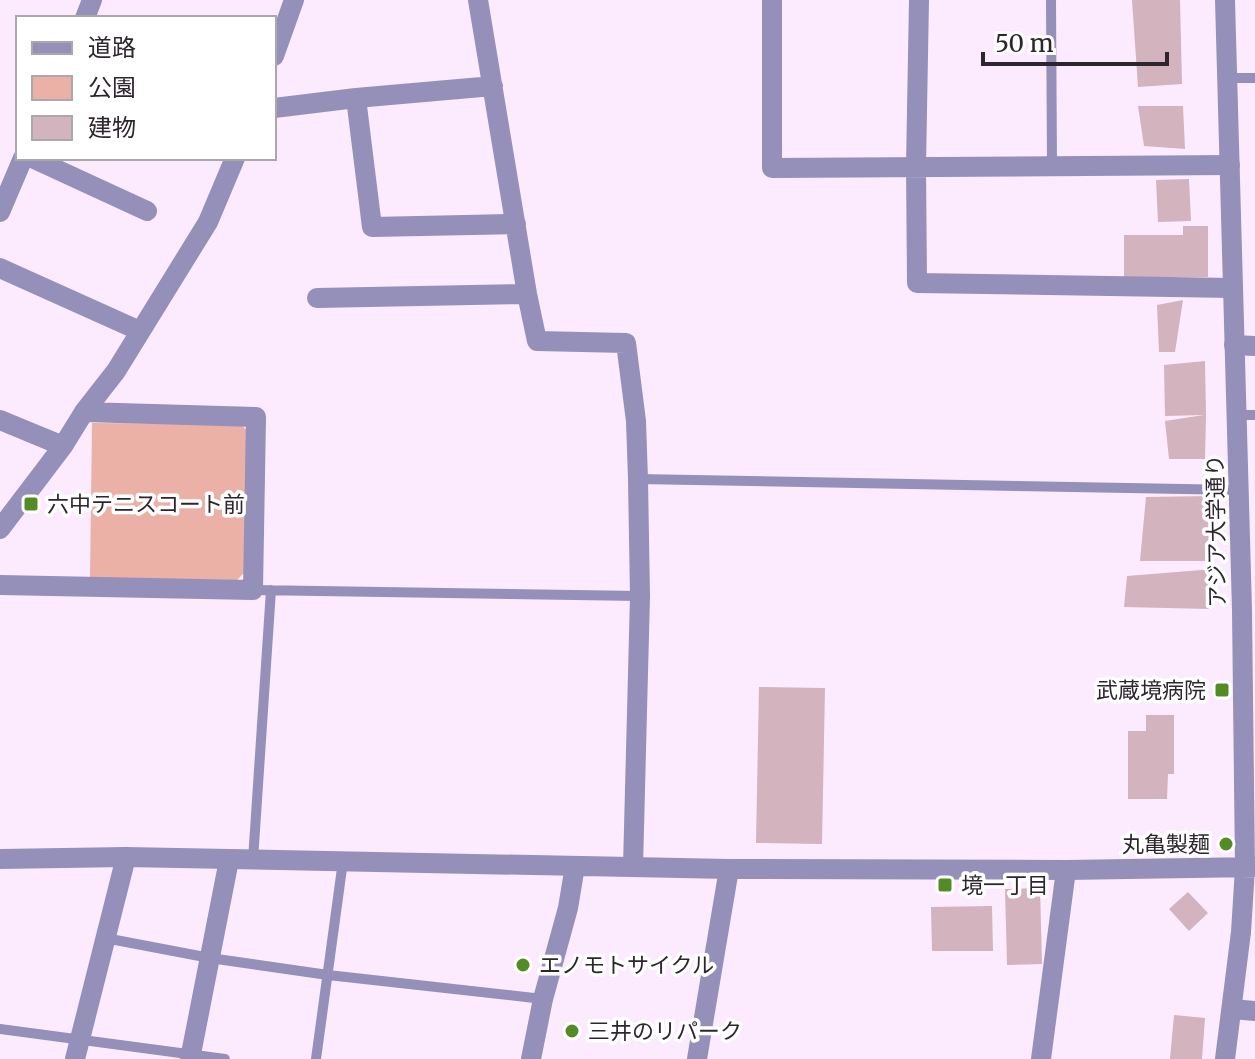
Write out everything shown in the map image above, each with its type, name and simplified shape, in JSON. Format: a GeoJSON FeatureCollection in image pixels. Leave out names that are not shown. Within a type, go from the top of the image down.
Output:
{"type":"FeatureCollection","features":[{"type":"Feature","properties":{"kind":"street"},"geometry":{"type":"LineString","coordinates":[[276,50],[294,0]]}},
{"type":"Feature","properties":{"kind":"street"},"geometry":{"type":"LineString","coordinates":[[478,0],[537,341],[626,343],[636,421],[640,596],[633,867]]}},
{"type":"Feature","properties":{"kind":"street"},"geometry":{"type":"LineString","coordinates":[[772,0],[772,168],[1230,165]]}},
{"type":"Feature","properties":{"kind":"street"},"geometry":{"type":"LineString","coordinates":[[919,0],[917,283],[1233,288]]}},
{"type":"Feature","properties":{"kind":"street","name":"アジア大学通り"},"geometry":{"type":"LineString","coordinates":[[1225,0],[1233,288],[1245,346],[1246,415],[1239,490],[1248,609],[1250,868],[1225,1059]]}},
{"type":"Feature","properties":{"kind":"street"},"geometry":{"type":"LineString","coordinates":[[276,108],[493,86]]}},
{"type":"Feature","properties":{"kind":"street"},"geometry":{"type":"LineString","coordinates":[[356,98],[372,227],[516,224]]}},
{"type":"Feature","properties":{"kind":"street"},"geometry":{"type":"LineString","coordinates":[[2,203],[22,160]]}},
{"type":"Feature","properties":{"kind":"street"},"geometry":{"type":"LineString","coordinates":[[36,160],[147,211]]}},
{"type":"Feature","properties":{"kind":"street"},"geometry":{"type":"LineString","coordinates":[[0,529],[116,371],[208,222],[234,160]]}},
{"type":"Feature","properties":{"kind":"street"},"geometry":{"type":"LineString","coordinates":[[0,268],[140,331]]}},
{"type":"Feature","properties":{"kind":"street"},"geometry":{"type":"LineString","coordinates":[[317,298],[527,294]]}},
{"type":"Feature","properties":{"kind":"street"},"geometry":{"type":"LineString","coordinates":[[0,585],[262,590],[256,417],[84,412]]}},
{"type":"Feature","properties":{"kind":"street"},"geometry":{"type":"LineString","coordinates":[[0,420],[63,446]]}},
{"type":"Feature","properties":{"kind":"street"},"geometry":{"type":"LineString","coordinates":[[0,859],[126,857],[729,869],[1250,868]]}},
{"type":"Feature","properties":{"kind":"street"},"geometry":{"type":"LineString","coordinates":[[78,1049],[126,857]]}},
{"type":"Feature","properties":{"kind":"street"},"geometry":{"type":"LineString","coordinates":[[190,1057],[229,860]]}},
{"type":"Feature","properties":{"kind":"street"},"geometry":{"type":"LineString","coordinates":[[531,1059],[543,999],[568,908],[575,866]]}},
{"type":"Feature","properties":{"kind":"street"},"geometry":{"type":"LineString","coordinates":[[697,1059],[729,869]]}},
{"type":"Feature","properties":{"kind":"street"},"geometry":{"type":"LineString","coordinates":[[1041,1059],[1066,870]]}},
{"type":"Feature","properties":{"kind":"street"},"geometry":{"type":"LineString","coordinates":[[1232,1009],[1255,1011]]}},
{"type":"Feature","properties":{"kind":"lane"},"geometry":{"type":"LineString","coordinates":[[1051,0],[1052,165]]}},
{"type":"Feature","properties":{"kind":"lane"},"geometry":{"type":"LineString","coordinates":[[1227,78],[1255,78]]}},
{"type":"Feature","properties":{"kind":"lane"},"geometry":{"type":"LineString","coordinates":[[638,479],[1239,490]]}},
{"type":"Feature","properties":{"kind":"lane"},"geometry":{"type":"LineString","coordinates":[[253,860],[262,590],[640,596]]}},
{"type":"Feature","properties":{"kind":"lane"},"geometry":{"type":"LineString","coordinates":[[316,1059],[343,861]]}},
{"type":"Feature","properties":{"kind":"lane"},"geometry":{"type":"LineString","coordinates":[[105,938],[210,958],[328,975],[543,999]]}},
{"type":"Feature","properties":{"kind":"lane"},"geometry":{"type":"LineString","coordinates":[[0,1029],[78,1049],[225,1059]]}},
{"type":"Feature","properties":{"kind":"green space"},"geometry":{"type":"Polygon","coordinates":[[[92,423],[240,424],[248,431],[244,573],[237,580],[90,578],[92,423]]]}},
{"type":"Feature","properties":{"kind":"building"},"geometry":{"type":"Polygon","coordinates":[[[1132,0],[1180,0],[1182,84],[1138,87],[1132,0]]]}},
{"type":"Feature","properties":{"kind":"building"},"geometry":{"type":"Polygon","coordinates":[[[1138,106],[1183,106],[1185,149],[1144,146],[1138,106]]]}},
{"type":"Feature","properties":{"kind":"building"},"geometry":{"type":"Polygon","coordinates":[[[1189,179],[1191,221],[1158,222],[1156,180],[1189,179]]]}},
{"type":"Feature","properties":{"kind":"building"},"geometry":{"type":"Polygon","coordinates":[[[1183,226],[1208,226],[1208,277],[1124,277],[1124,235],[1183,235],[1183,226]]]}},
{"type":"Feature","properties":{"kind":"building"},"geometry":{"type":"Polygon","coordinates":[[[1183,300],[1175,352],[1159,352],[1157,305],[1183,300]]]}},
{"type":"Feature","properties":{"kind":"building"},"geometry":{"type":"Polygon","coordinates":[[[1205,361],[1205,459],[1169,459],[1165,421],[1204,415],[1165,416],[1164,365],[1205,361]]]}},
{"type":"Feature","properties":{"kind":"building"},"geometry":{"type":"Polygon","coordinates":[[[1212,496],[1211,561],[1140,561],[1146,497],[1212,496]]]}},
{"type":"Feature","properties":{"kind":"building"},"geometry":{"type":"Polygon","coordinates":[[[1214,569],[1209,609],[1124,607],[1127,576],[1214,569]]]}},
{"type":"Feature","properties":{"kind":"building"},"geometry":{"type":"Polygon","coordinates":[[[759,687],[825,688],[822,844],[756,843],[759,687]]]}},
{"type":"Feature","properties":{"kind":"building"},"geometry":{"type":"Polygon","coordinates":[[[1146,715],[1174,715],[1174,774],[1168,774],[1167,799],[1128,799],[1128,731],[1146,731],[1146,715]]]}},
{"type":"Feature","properties":{"kind":"building"},"geometry":{"type":"Polygon","coordinates":[[[1040,888],[1042,964],[1007,965],[1005,889],[1040,888]]]}},
{"type":"Feature","properties":{"kind":"building"},"geometry":{"type":"Polygon","coordinates":[[[1188,892],[1208,913],[1189,931],[1169,909],[1188,892]]]}},
{"type":"Feature","properties":{"kind":"building"},"geometry":{"type":"Polygon","coordinates":[[[992,906],[993,951],[932,951],[931,907],[992,906]]]}},
{"type":"Feature","properties":{"kind":"building"},"geometry":{"type":"Polygon","coordinates":[[[1174,1015],[1205,1018],[1202,1059],[1170,1059],[1174,1015]]]}},
{"type":"Feature","properties":{"kind":"place","name":"六中テニスコート前"},"geometry":{"type":"Point","coordinates":[31,504]}},
{"type":"Feature","properties":{"kind":"place","name":"武蔵境病院"},"geometry":{"type":"Point","coordinates":[1222,690]}},
{"type":"Feature","properties":{"kind":"place","name":"丸亀製麺"},"geometry":{"type":"Point","coordinates":[1226,844]}},
{"type":"Feature","properties":{"kind":"place","name":"境一丁目"},"geometry":{"type":"Point","coordinates":[945,885]}},
{"type":"Feature","properties":{"kind":"place","name":"エノモトサイクル"},"geometry":{"type":"Point","coordinates":[523,965]}},
{"type":"Feature","properties":{"kind":"place","name":"三井のリパーク"},"geometry":{"type":"Point","coordinates":[572,1031]}}]}
